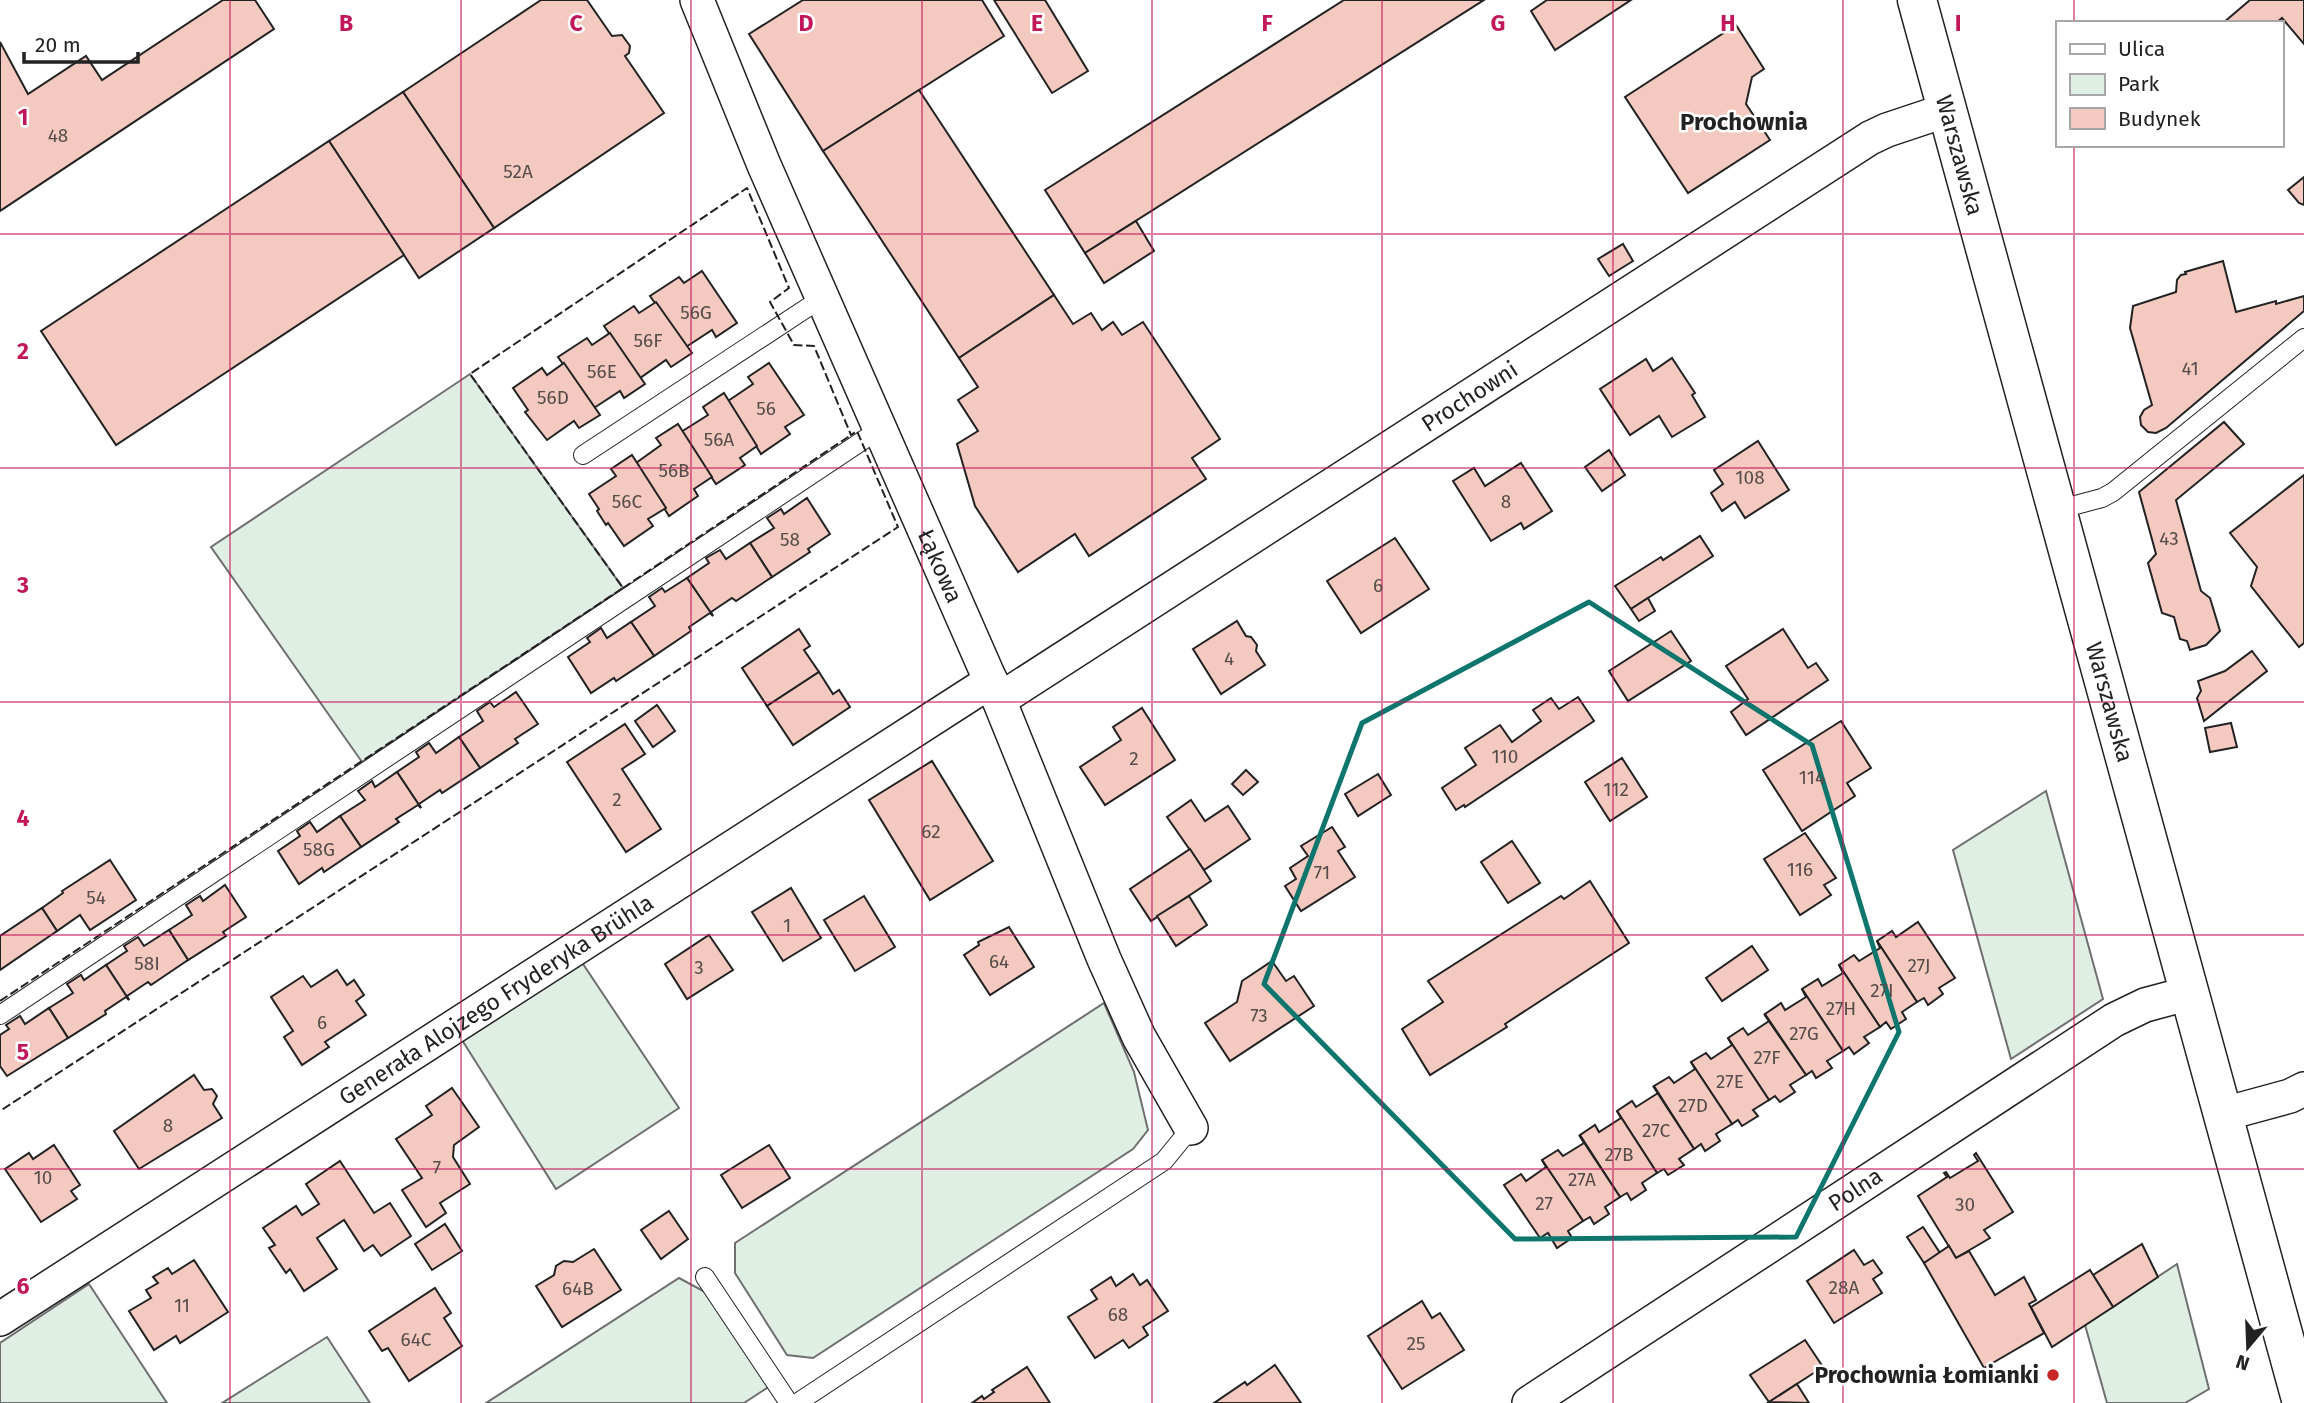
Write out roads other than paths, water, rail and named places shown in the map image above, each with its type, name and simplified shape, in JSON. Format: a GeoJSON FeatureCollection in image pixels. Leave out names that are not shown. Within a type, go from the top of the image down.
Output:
{"type":"FeatureCollection","features":[{"type":"Feature","properties":{"kind":"street","name":"Łąkowa"},"geometry":{"type":"LineString","coordinates":[[697,0],[764,165],[995,691],[1104,959],[1139,1037],[1191,1128]]}},
{"type":"Feature","properties":{"kind":"street","name":"Warszawska"},"geometry":{"type":"LineString","coordinates":[[1917,0],[2302,1403]]}},
{"type":"Feature","properties":{"kind":"street","name":"Prochowni"},"geometry":{"type":"LineString","coordinates":[[995,691],[1870,138],[1947,110]]}},
{"type":"Feature","properties":{"kind":"street","name":"Generała Alojzego Fryderyka Brühla"},"geometry":{"type":"LineString","coordinates":[[0,1319],[995,691]]}},
{"type":"Feature","properties":{"kind":"street","name":"Polna"},"geometry":{"type":"LineString","coordinates":[[1529,1403],[2113,1020],[2145,1004],[2190,993]]}},
{"type":"Feature","properties":{"kind":"street"},"geometry":{"type":"LineString","coordinates":[[2224,1114],[2290,1096],[2304,1088]]}},
{"type":"Feature","properties":{"kind":"lane"},"geometry":{"type":"LineString","coordinates":[[583,455],[822,298]]}},
{"type":"Feature","properties":{"kind":"lane"},"geometry":{"type":"LineString","coordinates":[[2057,510],[2102,498],[2113,492],[2304,338]]}},
{"type":"Feature","properties":{"kind":"lane"},"geometry":{"type":"LineString","coordinates":[[0,1015],[880,429]]}},
{"type":"Feature","properties":{"kind":"lane"},"geometry":{"type":"LineString","coordinates":[[797,1403],[1164,1161],[1191,1128]]}},
{"type":"Feature","properties":{"kind":"lane"},"geometry":{"type":"LineString","coordinates":[[705,1277],[789,1403]]}},
{"type":"Feature","properties":{"kind":"place","name":"Prochownia Łomianki"},"geometry":{"type":"Point","coordinates":[2053,1375]}},
{"type":"Feature","properties":{"kind":"district","name":"Prochownia"},"geometry":{"type":"Point","coordinates":[1744,122]}}]}
